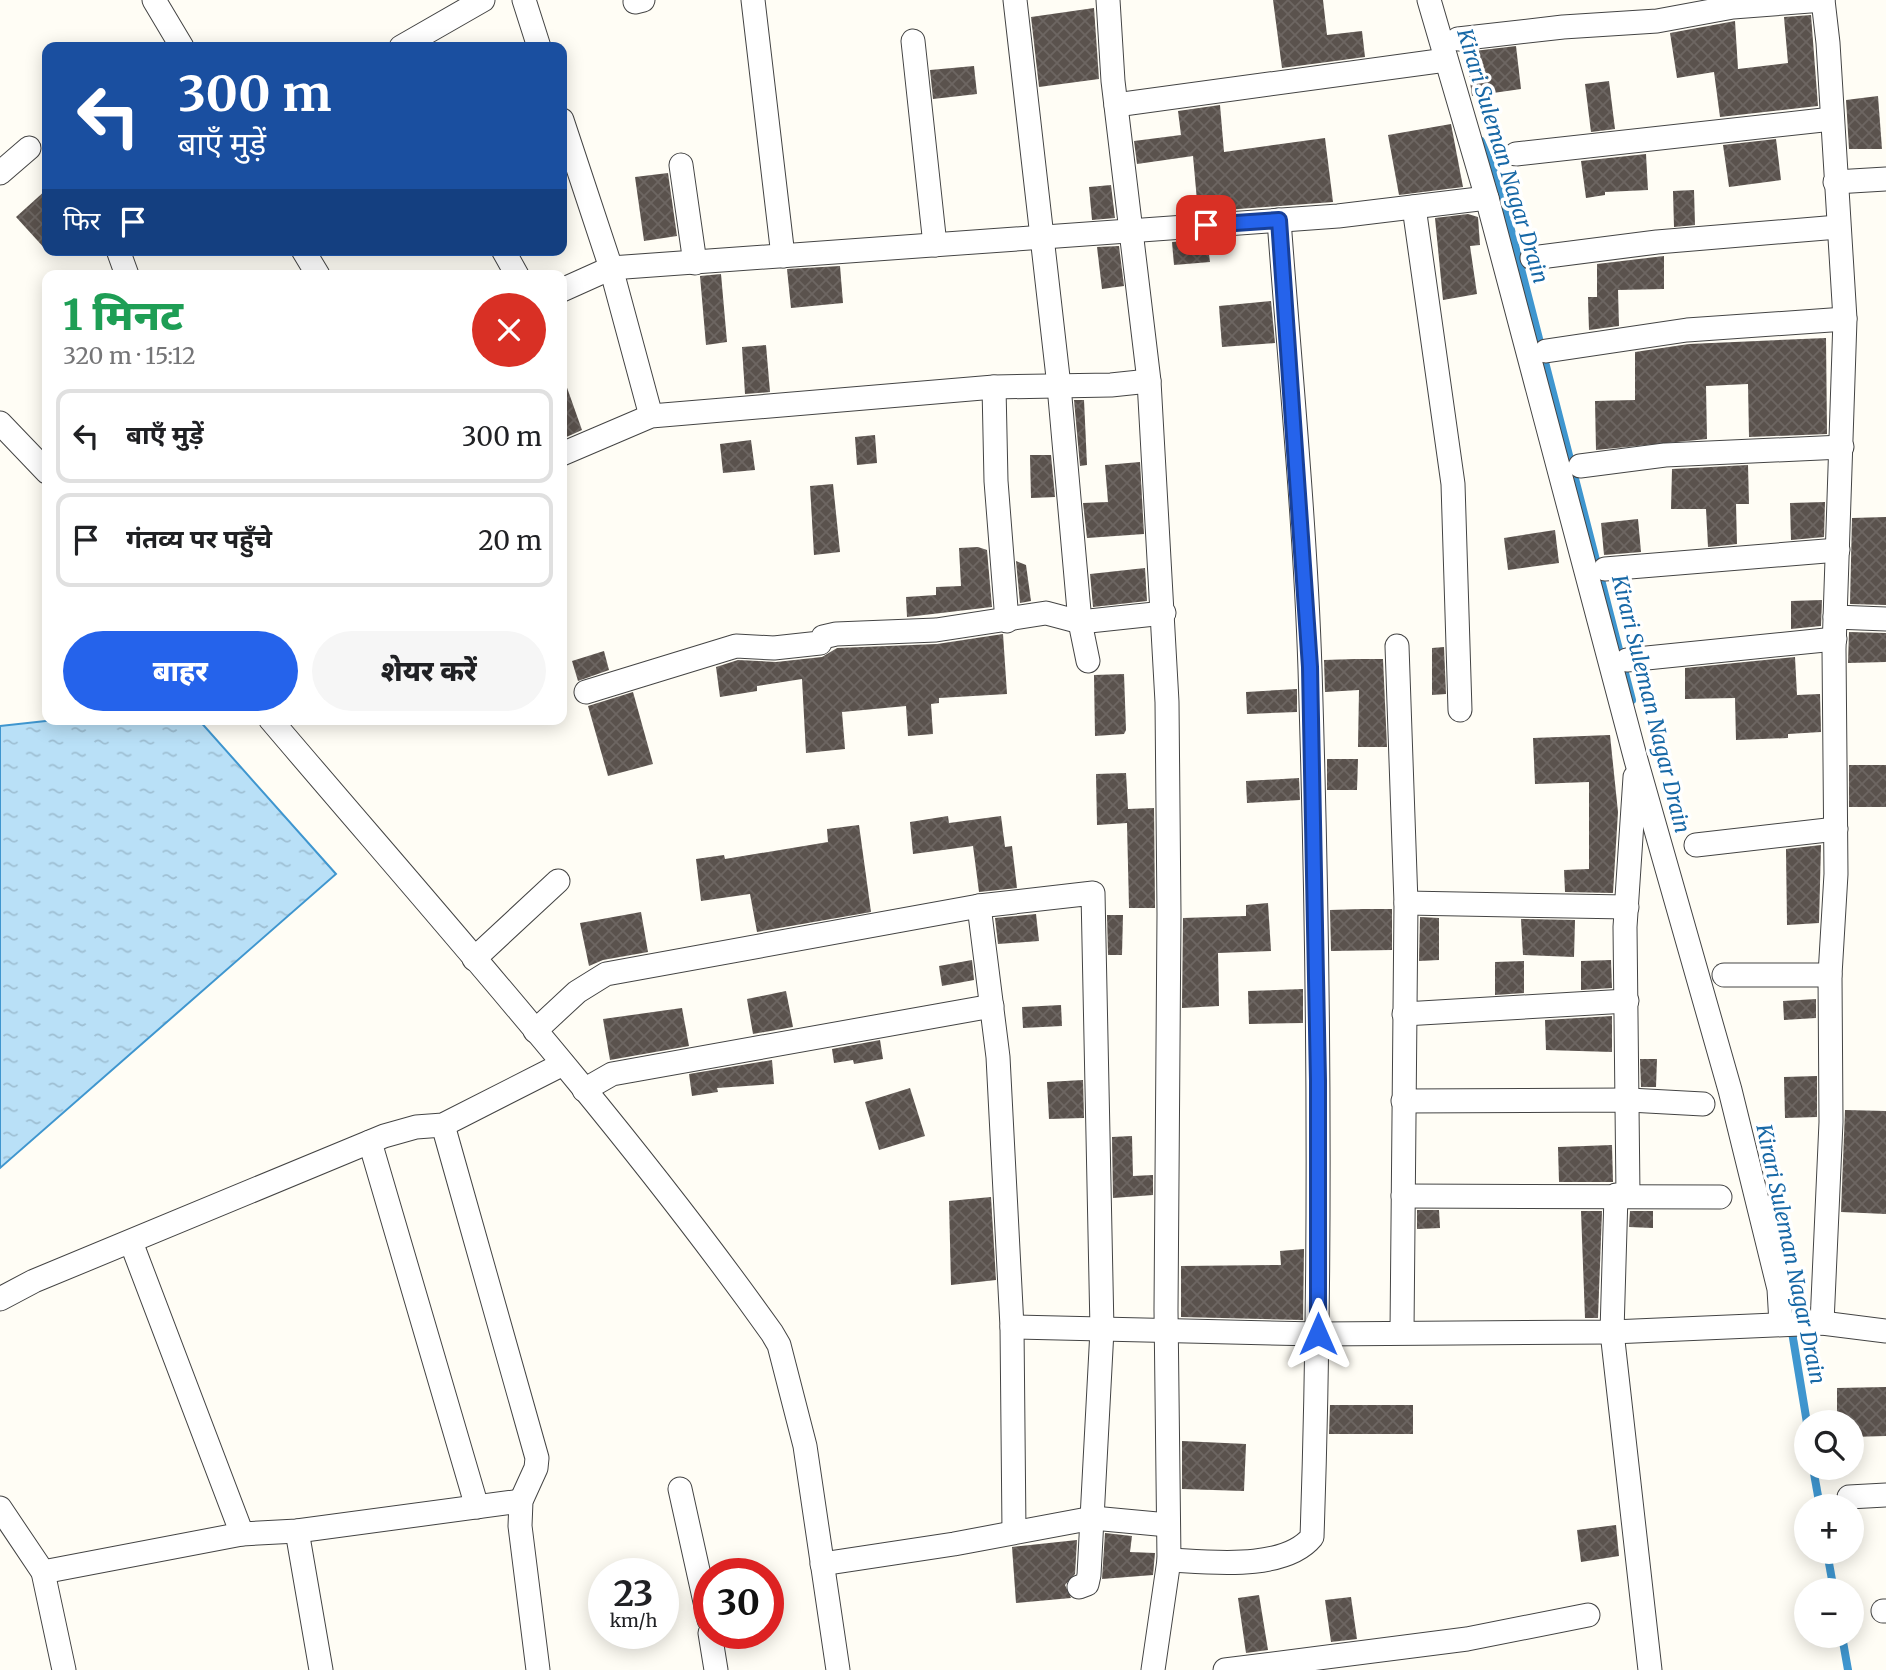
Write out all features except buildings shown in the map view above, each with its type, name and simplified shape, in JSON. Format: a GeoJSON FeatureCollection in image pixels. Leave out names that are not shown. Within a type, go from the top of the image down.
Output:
{"type":"FeatureCollection","features":[{"type":"Feature","properties":{"kind":"street"},"geometry":{"type":"LineString","coordinates":[[154,0],[179,42]]}},
{"type":"Feature","properties":{"kind":"street"},"geometry":{"type":"LineString","coordinates":[[410,42],[483,0]]}},
{"type":"Feature","properties":{"kind":"street"},"geometry":{"type":"LineString","coordinates":[[524,0],[537,42]]}},
{"type":"Feature","properties":{"kind":"street"},"geometry":{"type":"LineString","coordinates":[[753,0],[783,256]]}},
{"type":"Feature","properties":{"kind":"street"},"geometry":{"type":"LineString","coordinates":[[1015,0],[1059,386],[1080,622],[1088,661]]}},
{"type":"Feature","properties":{"kind":"street"},"geometry":{"type":"LineString","coordinates":[[1108,0],[1116,105],[1149,382],[1164,613],[1169,914],[1165,1123],[1170,1560],[1153,1670]]}},
{"type":"Feature","properties":{"kind":"street"},"geometry":{"type":"LineString","coordinates":[[1429,0],[1487,198],[1636,760],[1765,1226],[1779,1289],[1798,1324]]}},
{"type":"Feature","properties":{"kind":"street"},"geometry":{"type":"LineString","coordinates":[[1458,39],[1563,27],[1657,21],[1733,7],[1823,0],[1845,319],[1835,628],[1836,829],[1830,975],[1831,1122],[1798,1324]]}},
{"type":"Feature","properties":{"kind":"street"},"geometry":{"type":"LineString","coordinates":[[913,41],[935,245]]}},
{"type":"Feature","properties":{"kind":"street"},"geometry":{"type":"LineString","coordinates":[[1116,105],[1446,60]]}},
{"type":"Feature","properties":{"kind":"street"},"geometry":{"type":"LineString","coordinates":[[1516,154],[1832,119]]}},
{"type":"Feature","properties":{"kind":"street"},"geometry":{"type":"LineString","coordinates":[[567,135],[611,268],[651,415]]}},
{"type":"Feature","properties":{"kind":"street"},"geometry":{"type":"LineString","coordinates":[[0,173],[29,148]]}},
{"type":"Feature","properties":{"kind":"street"},"geometry":{"type":"LineString","coordinates":[[681,165],[695,263]]}},
{"type":"Feature","properties":{"kind":"street"},"geometry":{"type":"LineString","coordinates":[[1835,182],[1886,179]]}},
{"type":"Feature","properties":{"kind":"street"},"geometry":{"type":"LineString","coordinates":[[567,288],[611,268],[1279,220],[1487,198]]}},
{"type":"Feature","properties":{"kind":"street"},"geometry":{"type":"LineString","coordinates":[[1414,207],[1452,484],[1460,710]]}},
{"type":"Feature","properties":{"kind":"street"},"geometry":{"type":"LineString","coordinates":[[1170,1560],[1226,1563],[1279,1557],[1303,1548],[1312,1537],[1318,1334],[1318,1081],[1310,667],[1279,220]]}},
{"type":"Feature","properties":{"kind":"street"},"geometry":{"type":"LineString","coordinates":[[1532,258],[1657,242],[1838,227]]}},
{"type":"Feature","properties":{"kind":"street"},"geometry":{"type":"LineString","coordinates":[[1546,351],[1687,330],[1845,319]]}},
{"type":"Feature","properties":{"kind":"street"},"geometry":{"type":"LineString","coordinates":[[567,452],[651,415],[994,387],[1149,382]]}},
{"type":"Feature","properties":{"kind":"street"},"geometry":{"type":"LineString","coordinates":[[994,387],[996,481],[1007,621]]}},
{"type":"Feature","properties":{"kind":"street"},"geometry":{"type":"LineString","coordinates":[[0,423],[42,467]]}},
{"type":"Feature","properties":{"kind":"street"},"geometry":{"type":"LineString","coordinates":[[1580,466],[1665,455],[1842,447]]}},
{"type":"Feature","properties":{"kind":"street"},"geometry":{"type":"LineString","coordinates":[[1605,569],[1838,550]]}},
{"type":"Feature","properties":{"kind":"street"},"geometry":{"type":"LineString","coordinates":[[586,692],[736,646],[774,648],[820,643],[823,637],[836,634],[936,630],[1046,613],[1080,622],[1164,613]]}},
{"type":"Feature","properties":{"kind":"street"},"geometry":{"type":"LineString","coordinates":[[1627,660],[1886,619]]}},
{"type":"Feature","properties":{"kind":"street"},"geometry":{"type":"LineString","coordinates":[[1397,646],[1406,903],[1402,1332]]}},
{"type":"Feature","properties":{"kind":"street"},"geometry":{"type":"LineString","coordinates":[[275,725],[563,1064],[706,1241],[779,1345],[805,1446],[838,1670]]}},
{"type":"Feature","properties":{"kind":"street"},"geometry":{"type":"LineString","coordinates":[[1636,760],[1627,907],[1629,1100],[1612,1332],[1650,1670]]}},
{"type":"Feature","properties":{"kind":"street"},"geometry":{"type":"LineString","coordinates":[[1696,845],[1836,829]]}},
{"type":"Feature","properties":{"kind":"street"},"geometry":{"type":"LineString","coordinates":[[474,959],[558,881]]}},
{"type":"Feature","properties":{"kind":"street"},"geometry":{"type":"LineString","coordinates":[[535,1031],[577,992],[606,974],[979,906],[1093,893],[1102,1330],[1089,1575],[1087,1584],[1079,1587]]}},
{"type":"Feature","properties":{"kind":"street"},"geometry":{"type":"LineString","coordinates":[[1406,903],[1627,907]]}},
{"type":"Feature","properties":{"kind":"street"},"geometry":{"type":"LineString","coordinates":[[979,906],[998,1057],[1012,1327],[1014,1532]]}},
{"type":"Feature","properties":{"kind":"street"},"geometry":{"type":"LineString","coordinates":[[1724,975],[1830,975]]}},
{"type":"Feature","properties":{"kind":"street"},"geometry":{"type":"LineString","coordinates":[[1404,1014],[1627,1001]]}},
{"type":"Feature","properties":{"kind":"street"},"geometry":{"type":"LineString","coordinates":[[584,1090],[612,1074],[992,1006]]}},
{"type":"Feature","properties":{"kind":"street"},"geometry":{"type":"LineString","coordinates":[[0,1299],[34,1281],[370,1142],[416,1127],[443,1125],[563,1064]]}},
{"type":"Feature","properties":{"kind":"street"},"geometry":{"type":"LineString","coordinates":[[1403,1101],[1629,1100],[1703,1104]]}},
{"type":"Feature","properties":{"kind":"street"},"geometry":{"type":"LineString","coordinates":[[443,1125],[534,1445],[536,1468],[521,1501],[520,1526],[538,1670]]}},
{"type":"Feature","properties":{"kind":"street"},"geometry":{"type":"LineString","coordinates":[[370,1142],[477,1507]]}},
{"type":"Feature","properties":{"kind":"street"},"geometry":{"type":"LineString","coordinates":[[1403,1196],[1720,1197]]}},
{"type":"Feature","properties":{"kind":"street"},"geometry":{"type":"LineString","coordinates":[[131,1242],[243,1534]]}},
{"type":"Feature","properties":{"kind":"street"},"geometry":{"type":"LineString","coordinates":[[1012,1327],[1318,1334],[1612,1332],[1798,1324],[1886,1331]]}},
{"type":"Feature","properties":{"kind":"street"},"geometry":{"type":"LineString","coordinates":[[680,1489],[695,1558]]}},
{"type":"Feature","properties":{"kind":"street"},"geometry":{"type":"LineString","coordinates":[[1864,1496],[1886,1495]]}},
{"type":"Feature","properties":{"kind":"street"},"geometry":{"type":"LineString","coordinates":[[43,1572],[243,1534],[297,1531],[521,1501]]}},
{"type":"Feature","properties":{"kind":"street"},"geometry":{"type":"LineString","coordinates":[[0,1508],[43,1572],[65,1670]]}},
{"type":"Feature","properties":{"kind":"street"},"geometry":{"type":"LineString","coordinates":[[822,1564],[954,1544],[1093,1518],[1168,1525]]}},
{"type":"Feature","properties":{"kind":"street"},"geometry":{"type":"LineString","coordinates":[[297,1531],[321,1670]]}},
{"type":"Feature","properties":{"kind":"street"},"geometry":{"type":"LineString","coordinates":[[1225,1670],[1467,1639],[1587,1615]]}},
{"type":"Feature","properties":{"kind":"street"},"geometry":{"type":"LineString","coordinates":[[713,1649],[716,1670]]}},
{"type":"Feature","properties":{"kind":"water"},"geometry":{"type":"Polygon","coordinates":[[[42,721],[42,725],[203,725],[336,874],[0,1168],[0,726],[42,721]]]}},
{"type":"Feature","properties":{"kind":"waterway","name":"Kirari Suleman Nagar Drain"},"geometry":{"type":"LineString","coordinates":[[1481,141],[1497,179],[1510,226],[1632,700]]}},
{"type":"Feature","properties":{"kind":"waterway","name":"Kirari Suleman Nagar Drain"},"geometry":{"type":"LineString","coordinates":[[1791,1326],[1805,1410]]}},
{"type":"Feature","properties":{"kind":"waterway","name":"Kirari Suleman Nagar Drain"},"geometry":{"type":"LineString","coordinates":[[1815,1480],[1818,1494]]}},
{"type":"Feature","properties":{"kind":"waterway","name":"Kirari Suleman Nagar Drain"},"geometry":{"type":"LineString","coordinates":[[1829,1564],[1832,1578]]}},
{"type":"Feature","properties":{"kind":"waterway","name":"Kirari Suleman Nagar Drain"},"geometry":{"type":"LineString","coordinates":[[1844,1648],[1848,1670]]}},
{"type":"Feature","properties":{"kind":"route"},"geometry":{"type":"LineString","coordinates":[[1206,225],[1279,220],[1310,667],[1318,1081],[1318,1334]]}}]}
